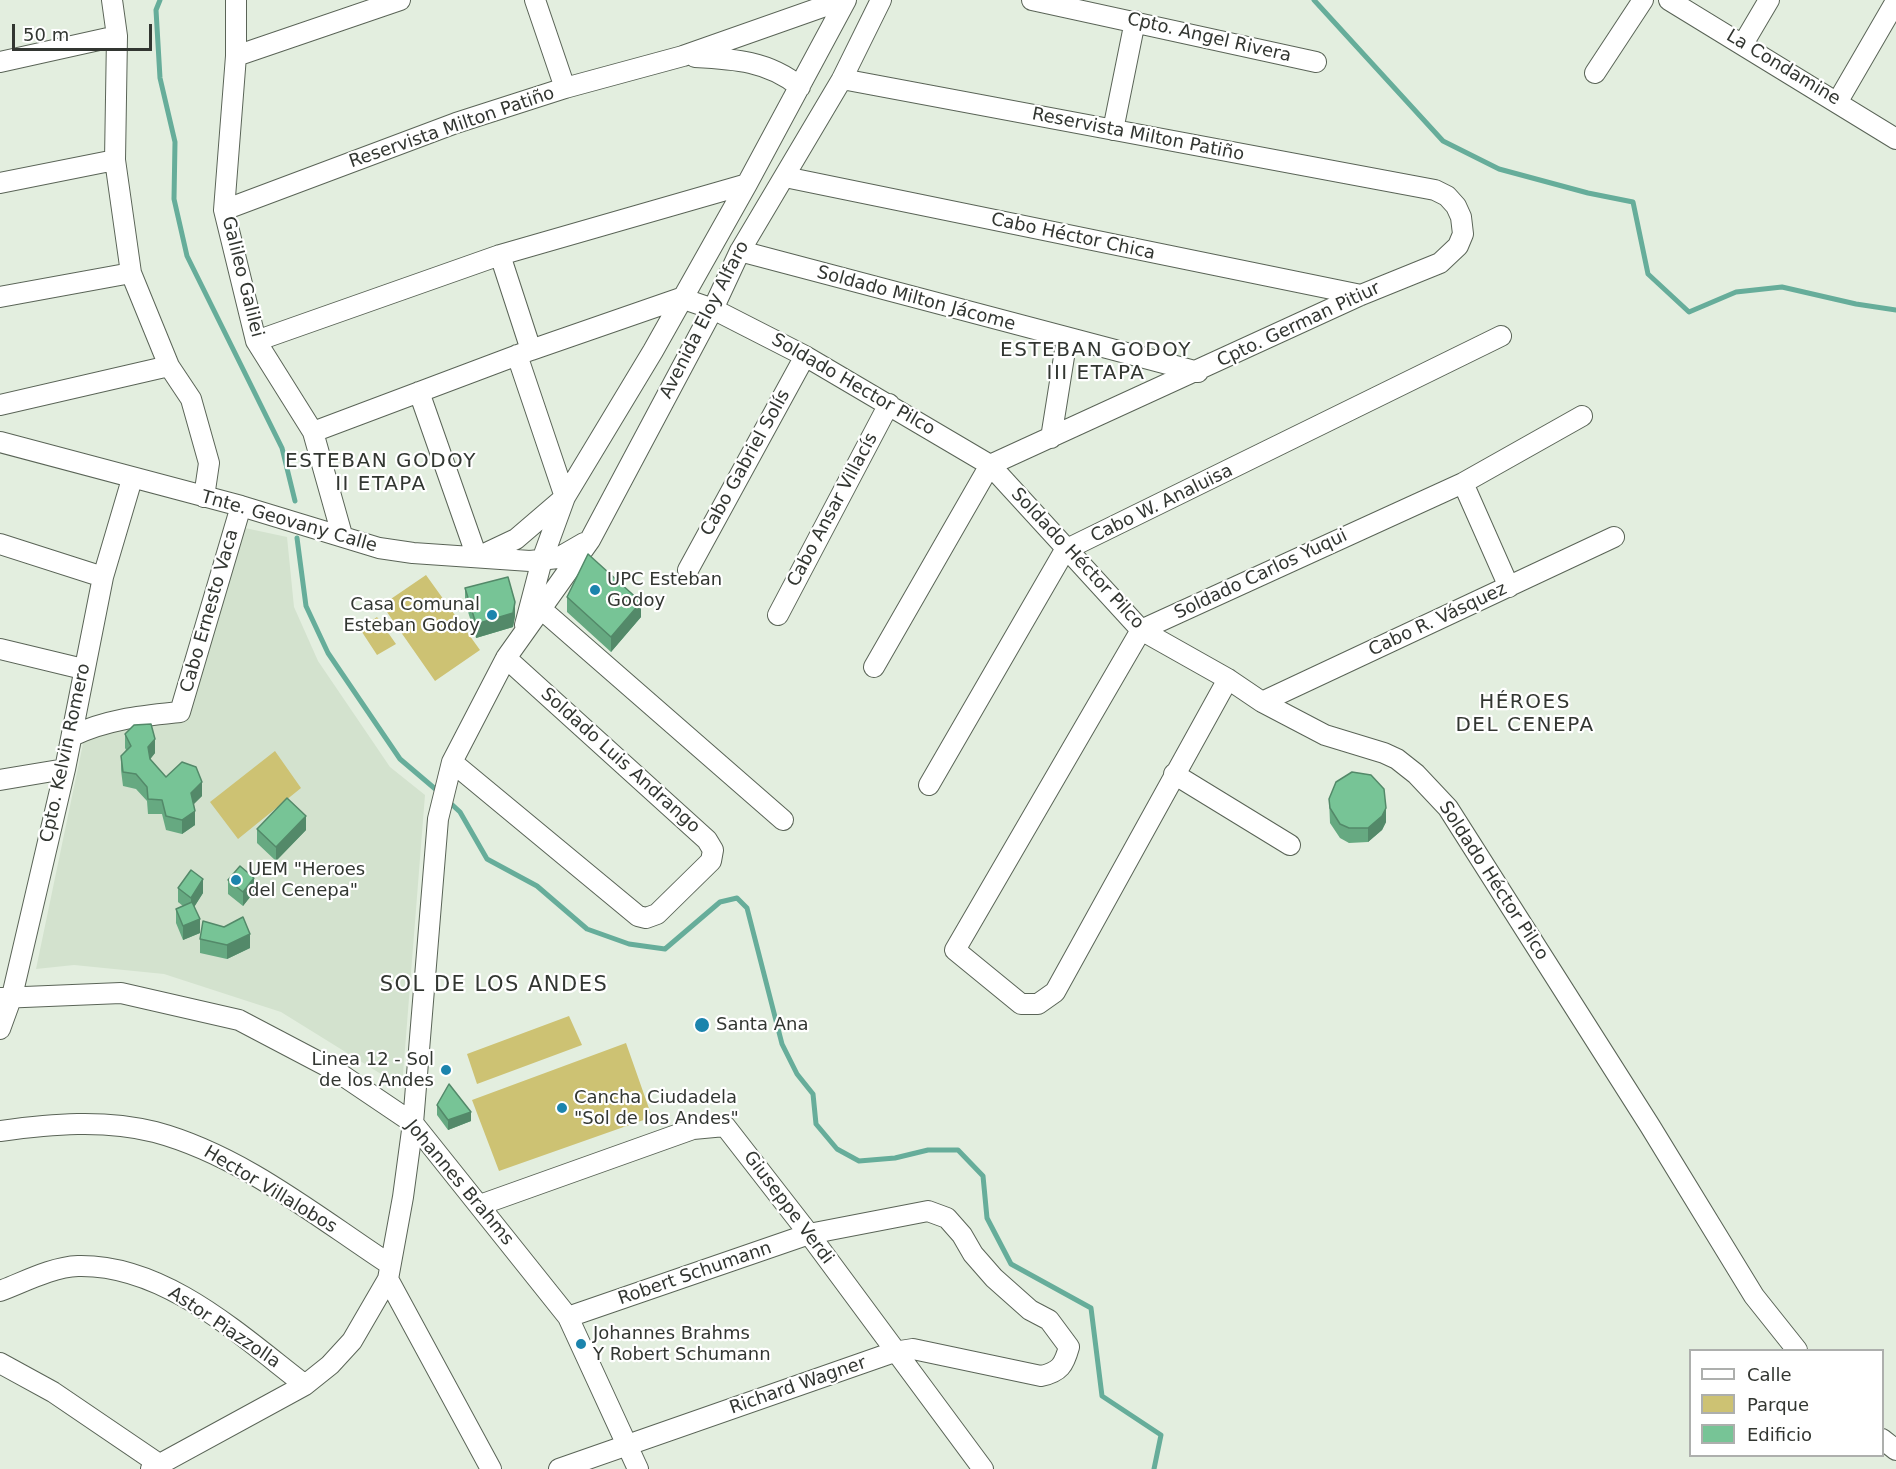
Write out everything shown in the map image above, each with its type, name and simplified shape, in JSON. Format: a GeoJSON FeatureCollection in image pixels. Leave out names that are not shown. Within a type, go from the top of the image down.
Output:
{"type":"FeatureCollection","features":[{"type":"Feature","properties":{"kind":"street"},"geometry":{"type":"LineString","coordinates":[[112,0],[117,36],[115,159],[131,273],[169,366],[191,399],[209,463],[204,497]]}},
{"type":"Feature","properties":{"kind":"street","name":"Galileo Galilei"},"geometry":{"type":"LineString","coordinates":[[236,0],[236,56],[224,210],[256,340],[313,432],[342,535]]}},
{"type":"Feature","properties":{"kind":"street"},"geometry":{"type":"LineString","coordinates":[[236,56],[400,0]]}},
{"type":"Feature","properties":{"kind":"street"},"geometry":{"type":"LineString","coordinates":[[536,0],[565,88]]}},
{"type":"Feature","properties":{"kind":"street","name":"Reservista Milton Patiño"},"geometry":{"type":"LineString","coordinates":[[224,210],[456,123],[565,88],[683,56],[844,0]]}},
{"type":"Feature","properties":{"kind":"street","name":"Avenida Eloy Alfaro"},"geometry":{"type":"LineString","coordinates":[[537,605],[542,560],[565,497],[747,184],[844,0]]}},
{"type":"Feature","properties":{"kind":"street","name":"Avenida Eloy Alfaro"},"geometry":{"type":"LineString","coordinates":[[155,1467],[305,1385],[330,1365],[352,1341],[389,1272],[403,1197],[413,1123],[438,819],[450,770],[506,658],[522,636],[537,605],[590,540],[713,309],[740,251],[842,79],[881,0]]}},
{"type":"Feature","properties":{"kind":"street","name":"Cpto. Angel Rivera"},"geometry":{"type":"LineString","coordinates":[[1032,0],[1316,62]]}},
{"type":"Feature","properties":{"kind":"street"},"geometry":{"type":"LineString","coordinates":[[1595,73],[1643,0]]}},
{"type":"Feature","properties":{"kind":"street","name":"La Condamine"},"geometry":{"type":"LineString","coordinates":[[1669,0],[1838,101],[1896,139]]}},
{"type":"Feature","properties":{"kind":"street"},"geometry":{"type":"LineString","coordinates":[[1743,44],[1769,0]]}},
{"type":"Feature","properties":{"kind":"street"},"geometry":{"type":"LineString","coordinates":[[1838,101],[1896,1]]}},
{"type":"Feature","properties":{"kind":"street"},"geometry":{"type":"LineString","coordinates":[[1113,130],[1135,21]]}},
{"type":"Feature","properties":{"kind":"street"},"geometry":{"type":"LineString","coordinates":[[0,62],[117,36]]}},
{"type":"Feature","properties":{"kind":"street","name":"Reservista Milton Patiño"},"geometry":{"type":"LineString","coordinates":[[683,56],[761,64],[785,74],[800,87]]}},
{"type":"Feature","properties":{"kind":"street","name":"Reservista Milton Patiño"},"geometry":{"type":"LineString","coordinates":[[842,79],[1435,190]]}},
{"type":"Feature","properties":{"kind":"street"},"geometry":{"type":"LineString","coordinates":[[0,183],[115,159]]}},
{"type":"Feature","properties":{"kind":"street","name":"Cabo Héctor Chica"},"geometry":{"type":"LineString","coordinates":[[785,177],[1361,295]]}},
{"type":"Feature","properties":{"kind":"street"},"geometry":{"type":"LineString","coordinates":[[256,340],[500,255],[747,184]]}},
{"type":"Feature","properties":{"kind":"street","name":"Cpto. German Pitiur"},"geometry":{"type":"LineString","coordinates":[[990,465],[1198,372],[1361,295],[1440,263],[1458,246],[1463,234],[1461,216],[1456,206],[1447,196],[1435,190]]}},
{"type":"Feature","properties":{"kind":"street","name":"Soldado Milton Jácome"},"geometry":{"type":"LineString","coordinates":[[740,251],[1198,372]]}},
{"type":"Feature","properties":{"kind":"street"},"geometry":{"type":"LineString","coordinates":[[500,255],[524,352],[565,497]]}},
{"type":"Feature","properties":{"kind":"street"},"geometry":{"type":"LineString","coordinates":[[0,297],[131,273]]}},
{"type":"Feature","properties":{"kind":"street"},"geometry":{"type":"LineString","coordinates":[[313,432],[524,352],[681,298]]}},
{"type":"Feature","properties":{"kind":"street","name":"Soldado Hector Pilco"},"geometry":{"type":"LineString","coordinates":[[681,298],[713,309],[804,356],[990,465]]}},
{"type":"Feature","properties":{"kind":"street","name":"Cabo W. Analuisa"},"geometry":{"type":"LineString","coordinates":[[1065,550],[1501,336]]}},
{"type":"Feature","properties":{"kind":"street"},"geometry":{"type":"LineString","coordinates":[[1051,438],[1067,338]]}},
{"type":"Feature","properties":{"kind":"street","name":"Cabo Gabriel Solís"},"geometry":{"type":"LineString","coordinates":[[688,570],[804,356]]}},
{"type":"Feature","properties":{"kind":"street"},"geometry":{"type":"LineString","coordinates":[[0,405],[169,366]]}},
{"type":"Feature","properties":{"kind":"street"},"geometry":{"type":"LineString","coordinates":[[419,392],[477,557],[542,560],[558,558],[590,540]]}},
{"type":"Feature","properties":{"kind":"street","name":"Cabo Ansar Villacís"},"geometry":{"type":"LineString","coordinates":[[778,615],[889,404]]}},
{"type":"Feature","properties":{"kind":"street","name":"Soldado Carlos Yuqui"},"geometry":{"type":"LineString","coordinates":[[1141,630],[1462,483],[1582,416]]}},
{"type":"Feature","properties":{"kind":"street","name":"Tnte. Geovany Calle"},"geometry":{"type":"LineString","coordinates":[[0,442],[241,506],[379,548],[402,551],[477,557],[516,539],[565,497]]}},
{"type":"Feature","properties":{"kind":"street"},"geometry":{"type":"LineString","coordinates":[[874,667],[990,465]]}},
{"type":"Feature","properties":{"kind":"street","name":"Soldado Héctor Pilco"},"geometry":{"type":"LineString","coordinates":[[990,465],[1065,550],[1141,630],[1228,679],[1262,702],[1325,735],[1397,759],[1416,774],[1448,808],[1644,1116],[1754,1296],[1796,1349]]}},
{"type":"Feature","properties":{"kind":"street","name":"Cpto. Kelvin Romero"},"geometry":{"type":"LineString","coordinates":[[0,1029],[6,997],[65,769],[103,577],[132,478]]}},
{"type":"Feature","properties":{"kind":"street"},"geometry":{"type":"LineString","coordinates":[[1462,483],[1509,587]]}},
{"type":"Feature","properties":{"kind":"street","name":"Cabo Ernesto Vaca"},"geometry":{"type":"LineString","coordinates":[[72,736],[95,725],[120,719],[180,712],[241,506]]}},
{"type":"Feature","properties":{"kind":"street","name":"Cabo R. Vásquez"},"geometry":{"type":"LineString","coordinates":[[1262,702],[1614,537]]}},
{"type":"Feature","properties":{"kind":"street"},"geometry":{"type":"LineString","coordinates":[[0,544],[103,577]]}},
{"type":"Feature","properties":{"kind":"street"},"geometry":{"type":"LineString","coordinates":[[928,785],[1065,550]]}},
{"type":"Feature","properties":{"kind":"street"},"geometry":{"type":"LineString","coordinates":[[537,605],[783,820]]}},
{"type":"Feature","properties":{"kind":"street"},"geometry":{"type":"LineString","coordinates":[[1141,630],[955,950],[1021,1004],[1038,1004],[1055,992],[1228,679]]}},
{"type":"Feature","properties":{"kind":"street"},"geometry":{"type":"LineString","coordinates":[[0,649],[83,669]]}},
{"type":"Feature","properties":{"kind":"street","name":"Soldado Luis Andrango"},"geometry":{"type":"LineString","coordinates":[[450,770],[638,916],[646,918],[657,914],[711,861],[713,850],[707,840],[506,658]]}},
{"type":"Feature","properties":{"kind":"street"},"geometry":{"type":"LineString","coordinates":[[0,780],[65,769]]}},
{"type":"Feature","properties":{"kind":"street"},"geometry":{"type":"LineString","coordinates":[[1174,774],[1290,845]]}},
{"type":"Feature","properties":{"kind":"street","name":"Johannes Brahms"},"geometry":{"type":"LineString","coordinates":[[6,997],[121,993],[239,1020],[336,1071],[413,1123],[568,1317],[638,1469]]}},
{"type":"Feature","properties":{"kind":"street","name":"Hector Villalobos"},"geometry":{"type":"LineString","coordinates":[[0,1131],[56,1124],[98,1124],[153,1131],[181,1140],[230,1162],[389,1272]]}},
{"type":"Feature","properties":{"kind":"street","name":"Giuseppe Verdi"},"geometry":{"type":"LineString","coordinates":[[480,1205],[686,1131],[718,1125],[729,1129],[981,1469]]}},
{"type":"Feature","properties":{"kind":"street","name":"Robert Schumann"},"geometry":{"type":"LineString","coordinates":[[568,1317],[809,1234],[928,1211],[947,1218],[994,1278],[1030,1310],[1049,1320],[1061,1333],[1069,1347],[1064,1365],[1054,1373],[1041,1376]]}},
{"type":"Feature","properties":{"kind":"street","name":"Astor Piazzolla"},"geometry":{"type":"LineString","coordinates":[[0,1291],[52,1272],[77,1266],[132,1275],[162,1286],[198,1307],[305,1385]]}},
{"type":"Feature","properties":{"kind":"street"},"geometry":{"type":"LineString","coordinates":[[389,1272],[491,1469]]}},
{"type":"Feature","properties":{"kind":"street","name":"Richard Wagner"},"geometry":{"type":"LineString","coordinates":[[559,1469],[894,1352],[913,1349],[1041,1376]]}},
{"type":"Feature","properties":{"kind":"street"},"geometry":{"type":"LineString","coordinates":[[0,1363],[53,1392],[155,1467]]}},
{"type":"Feature","properties":{"kind":"street"},"geometry":{"type":"LineString","coordinates":[[1884,1441],[1896,1450]]}},
{"type":"Feature","properties":{"kind":"shaded area","name":"UEM \"Heroes del Cenepa\""},"geometry":{"type":"Polygon","coordinates":[[[245,528],[287,537],[294,607],[318,661],[390,767],[425,795],[402,1087],[281,1012],[164,974],[74,965],[36,969],[84,739],[98,731],[187,717],[245,528]]]}},
{"type":"Feature","properties":{"kind":"green space"},"geometry":{"type":"Polygon","coordinates":[[[426,575],[480,650],[435,681],[382,605],[426,575]]]}},
{"type":"Feature","properties":{"kind":"green space"},"geometry":{"type":"Polygon","coordinates":[[[377,617],[396,644],[377,655],[360,629],[377,617]]]}},
{"type":"Feature","properties":{"kind":"green space"},"geometry":{"type":"Polygon","coordinates":[[[275,751],[301,788],[238,839],[210,802],[275,751]]]}},
{"type":"Feature","properties":{"kind":"green space"},"geometry":{"type":"Polygon","coordinates":[[[569,1016],[582,1045],[477,1084],[467,1054],[569,1016]]]}},
{"type":"Feature","properties":{"kind":"green space","name":"Cancha Ciudadela \"Sol de los Andes\""},"geometry":{"type":"Polygon","coordinates":[[[626,1043],[652,1117],[499,1171],[472,1100],[626,1043]]]}},
{"type":"Feature","properties":{"kind":"building","name":"UPC Esteban Godoy"},"geometry":{"type":"Polygon","coordinates":[[[588,554],[641,602],[611,637],[567,597],[588,554]]]}},
{"type":"Feature","properties":{"kind":"building"},"geometry":{"type":"Polygon","coordinates":[[[508,577],[515,602],[513,613],[476,624],[465,588],[508,577]]]}},
{"type":"Feature","properties":{"kind":"building"},"geometry":{"type":"Polygon","coordinates":[[[151,724],[155,739],[148,747],[150,759],[166,777],[182,762],[196,767],[202,782],[191,793],[195,811],[182,820],[166,816],[162,800],[148,799],[147,787],[136,774],[123,772],[121,756],[131,746],[125,734],[134,725],[151,724]]]}},
{"type":"Feature","properties":{"kind":"building"},"geometry":{"type":"Polygon","coordinates":[[[1352,772],[1371,775],[1384,789],[1386,808],[1382,816],[1368,828],[1349,828],[1340,824],[1330,808],[1329,799],[1336,782],[1352,772]]]}},
{"type":"Feature","properties":{"kind":"building"},"geometry":{"type":"Polygon","coordinates":[[[287,798],[306,816],[276,847],[257,829],[287,798]]]}},
{"type":"Feature","properties":{"kind":"building"},"geometry":{"type":"Polygon","coordinates":[[[240,866],[254,878],[243,892],[228,880],[240,866]]]}},
{"type":"Feature","properties":{"kind":"building"},"geometry":{"type":"Polygon","coordinates":[[[191,870],[203,879],[191,898],[178,888],[191,870]]]}},
{"type":"Feature","properties":{"kind":"building"},"geometry":{"type":"Polygon","coordinates":[[[192,902],[200,919],[183,926],[176,909],[192,902]]]}},
{"type":"Feature","properties":{"kind":"building"},"geometry":{"type":"Polygon","coordinates":[[[243,917],[250,934],[227,945],[200,939],[203,921],[224,927],[243,917]]]}},
{"type":"Feature","properties":{"kind":"building"},"geometry":{"type":"Polygon","coordinates":[[[449,1084],[471,1112],[448,1120],[437,1105],[449,1084]]]}},
{"type":"Feature","properties":{"kind":"waterway"},"geometry":{"type":"LineString","coordinates":[[160,0],[156,10],[160,78],[175,142],[174,199],[187,256],[282,448],[295,501]]}},
{"type":"Feature","properties":{"kind":"waterway"},"geometry":{"type":"LineString","coordinates":[[1314,0],[1443,141],[1499,169],[1588,193],[1633,202],[1648,274],[1689,312],[1736,292],[1782,287],[1856,304],[1896,310]]}},
{"type":"Feature","properties":{"kind":"waterway"},"geometry":{"type":"LineString","coordinates":[[297,538],[306,606],[328,653],[400,759],[440,793]]}},
{"type":"Feature","properties":{"kind":"waterway"},"geometry":{"type":"LineString","coordinates":[[447,800],[460,812],[487,859],[537,886],[587,929],[629,944],[665,949],[720,902],[737,898],[747,908],[782,1044],[797,1074],[813,1094],[816,1124],[837,1149],[859,1161],[895,1158],[928,1150],[958,1150],[983,1176],[987,1218],[1011,1264],[1091,1308],[1102,1396],[1161,1435],[1154,1469]]}},
{"type":"Feature","properties":{"kind":"place","name":"UPC Esteban Godoy"},"geometry":{"type":"Point","coordinates":[595,590]}},
{"type":"Feature","properties":{"kind":"place","name":"Casa Comunal Esteban Godoy"},"geometry":{"type":"Point","coordinates":[492,615]}},
{"type":"Feature","properties":{"kind":"place","name":"UEM \"Heroes del Cenepa\""},"geometry":{"type":"Point","coordinates":[236,880]}},
{"type":"Feature","properties":{"kind":"place","name":"Santa Ana"},"geometry":{"type":"Point","coordinates":[702,1025]}},
{"type":"Feature","properties":{"kind":"place","name":"Linea 12 - Sol de los Andes"},"geometry":{"type":"Point","coordinates":[446,1070]}},
{"type":"Feature","properties":{"kind":"place","name":"Cancha Ciudadela \"Sol de los Andes\""},"geometry":{"type":"Point","coordinates":[562,1108]}},
{"type":"Feature","properties":{"kind":"place","name":"Johannes Brahms Y Robert Schumann"},"geometry":{"type":"Point","coordinates":[581,1344]}},
{"type":"Feature","properties":{"kind":"district","name":"ESTEBAN GODOY III ETAPA"},"geometry":{"type":"Point","coordinates":[1096,362]}},
{"type":"Feature","properties":{"kind":"district","name":"ESTEBAN GODOY II ETAPA"},"geometry":{"type":"Point","coordinates":[381,474]}},
{"type":"Feature","properties":{"kind":"district","name":"HÉROES DEL CENEPA"},"geometry":{"type":"Point","coordinates":[1525,714]}},
{"type":"Feature","properties":{"kind":"district","name":"SOL DE LOS ANDES"},"geometry":{"type":"Point","coordinates":[494,986]}}]}
